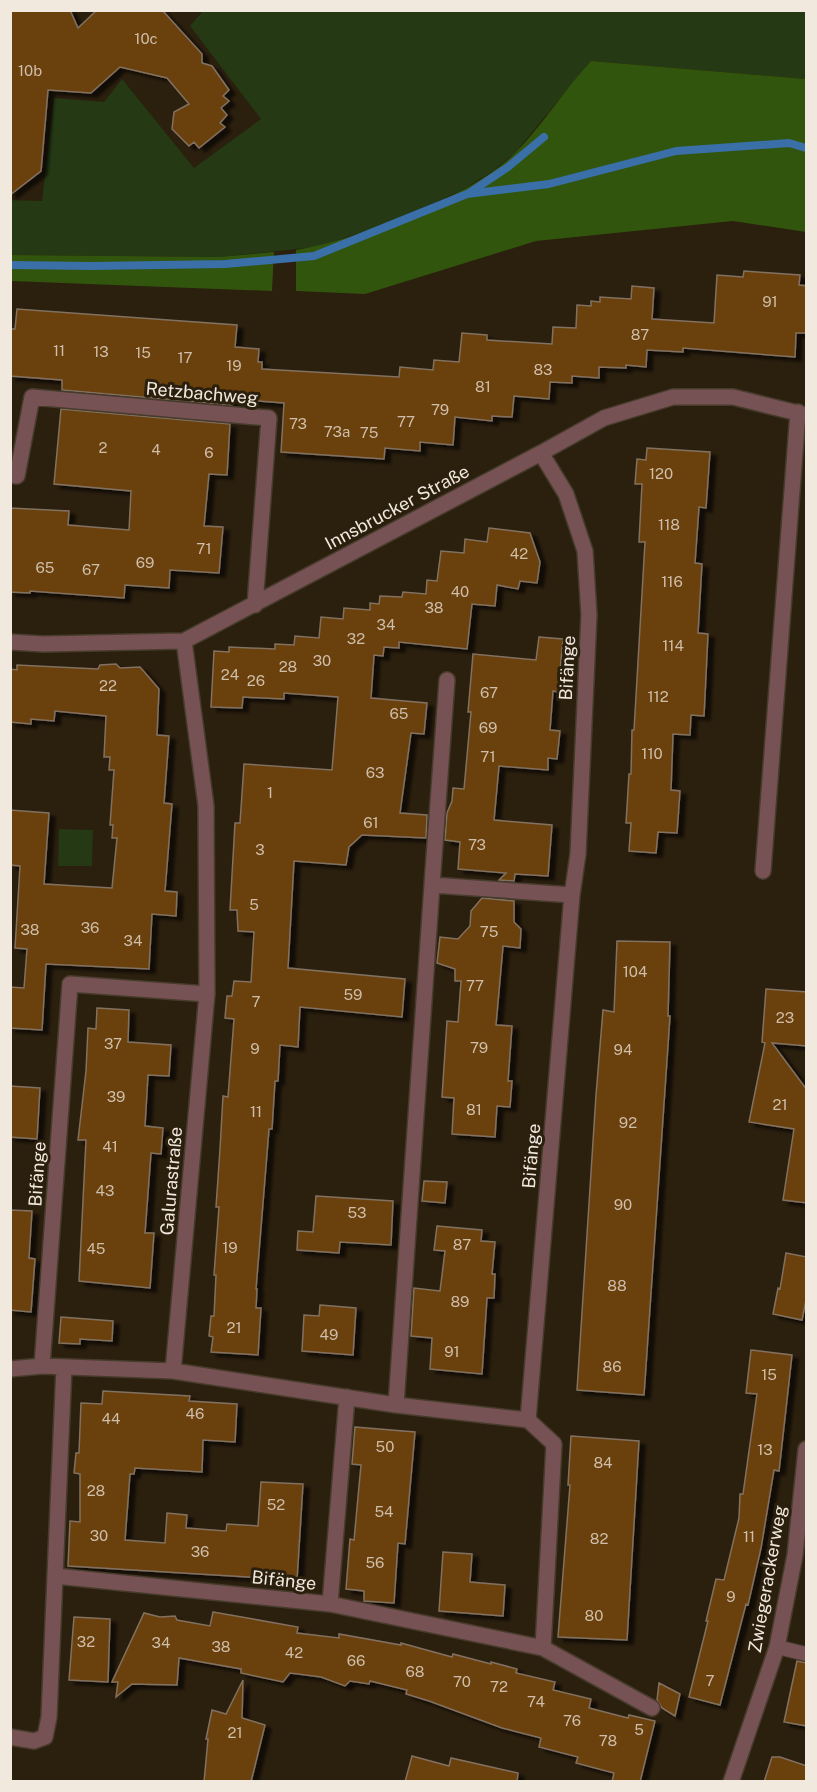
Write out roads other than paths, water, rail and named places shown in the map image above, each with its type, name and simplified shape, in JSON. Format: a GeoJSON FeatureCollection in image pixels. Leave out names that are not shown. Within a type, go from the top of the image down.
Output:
{"type":"FeatureCollection","features":[{"type":"Feature","properties":{"kind":"street","name":"Retzbachweg"},"geometry":{"type":"LineString","coordinates":[[10,475],[17,476],[32,397],[269,418],[255,605]]}},
{"type":"Feature","properties":{"kind":"street","name":"Innsbrucker Straße"},"geometry":{"type":"LineString","coordinates":[[10,642],[43,644],[184,641],[604,418],[673,397],[733,397],[802,413],[763,871]]}},
{"type":"Feature","properties":{"kind":"street","name":"Bifänge"},"geometry":{"type":"LineString","coordinates":[[528,1419],[572,895],[578,854],[589,615],[585,551],[566,494],[541,453]]}},
{"type":"Feature","properties":{"kind":"street","name":"Galurastraße"},"geometry":{"type":"LineString","coordinates":[[173,1371],[207,994],[206,806],[184,641]]}},
{"type":"Feature","properties":{"kind":"street"},"geometry":{"type":"LineString","coordinates":[[396,1405],[447,680]]}},
{"type":"Feature","properties":{"kind":"street"},"geometry":{"type":"LineString","coordinates":[[432,885],[572,895]]}},
{"type":"Feature","properties":{"kind":"street","name":"Bifänge"},"geometry":{"type":"LineString","coordinates":[[42,1366],[70,984],[207,994]]}},
{"type":"Feature","properties":{"kind":"street"},"geometry":{"type":"LineString","coordinates":[[10,1369],[42,1366],[173,1371],[396,1405],[528,1419],[554,1444],[543,1648]]}},
{"type":"Feature","properties":{"kind":"street"},"geometry":{"type":"LineString","coordinates":[[10,1737],[34,1741],[45,1737],[50,1717],[64,1367]]}},
{"type":"Feature","properties":{"kind":"street","name":"Bifänge"},"geometry":{"type":"LineString","coordinates":[[330,1605],[347,1397]]}},
{"type":"Feature","properties":{"kind":"street","name":"Zwiegerackerweg"},"geometry":{"type":"LineString","coordinates":[[731,1782],[777,1647],[795,1555],[807,1449]]}},
{"type":"Feature","properties":{"kind":"street","name":"Bifänge"},"geometry":{"type":"LineString","coordinates":[[55,1576],[330,1605],[543,1648],[652,1708]]}},
{"type":"Feature","properties":{"kind":"lane"},"geometry":{"type":"LineString","coordinates":[[777,1647],[807,1654]]}},
{"type":"Feature","properties":{"kind":"waterway"},"geometry":{"type":"LineString","coordinates":[[469,193],[508,167],[544,137]]}},
{"type":"Feature","properties":{"kind":"waterway"},"geometry":{"type":"LineString","coordinates":[[10,265],[225,264],[314,256],[467,194],[549,184],[676,151],[789,143],[806,148]]}}]}
